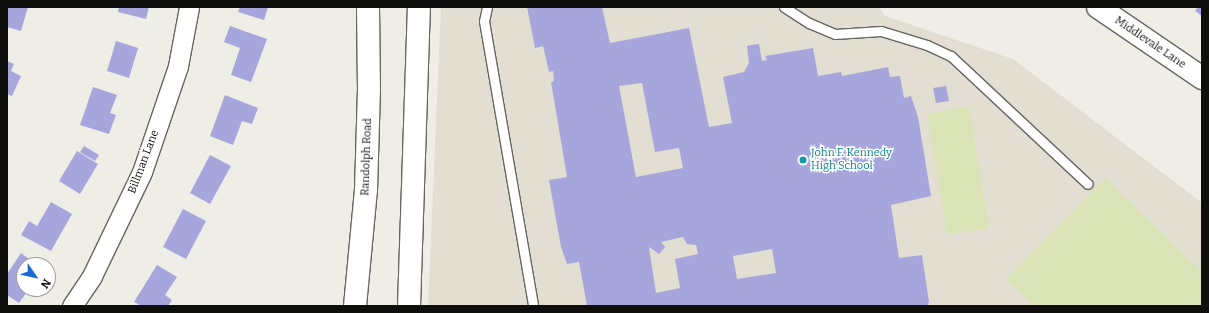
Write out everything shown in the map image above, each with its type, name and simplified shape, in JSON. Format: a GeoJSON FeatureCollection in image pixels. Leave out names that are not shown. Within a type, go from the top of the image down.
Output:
{"type":"FeatureCollection","features":[{"type":"Feature","properties":{"kind":"main road","name":"Randolph Road"},"geometry":{"type":"LineString","coordinates":[[357,301],[366,190],[368,7]]}},
{"type":"Feature","properties":{"kind":"main road"},"geometry":{"type":"LineString","coordinates":[[409,306],[419,7]]}},
{"type":"Feature","properties":{"kind":"main road","name":"Middlevale Lane"},"geometry":{"type":"LineString","coordinates":[[1098,7],[1202,78]]}},
{"type":"Feature","properties":{"kind":"street","name":"Billman Lane"},"geometry":{"type":"LineString","coordinates":[[72,306],[92,276],[142,172],[178,66],[189,7]]}},
{"type":"Feature","properties":{"kind":"lane"},"geometry":{"type":"LineString","coordinates":[[487,7],[484,21],[533,306]]}},
{"type":"Feature","properties":{"kind":"lane"},"geometry":{"type":"LineString","coordinates":[[784,7],[809,23],[835,34],[881,31],[927,45],[951,56],[1088,184]]}},
{"type":"Feature","properties":{"kind":"shaded area","name":"John F. Kennedy High School"},"geometry":{"type":"Polygon","coordinates":[[[441,7],[879,7],[885,16],[1013,59],[1202,203],[1202,306],[428,306],[441,7]]]}},
{"type":"Feature","properties":{"kind":"green space"},"geometry":{"type":"Polygon","coordinates":[[[969,106],[989,228],[947,234],[927,114],[969,106]]]}},
{"type":"Feature","properties":{"kind":"green space"},"geometry":{"type":"Polygon","coordinates":[[[1105,178],[1202,272],[1202,306],[1034,306],[1006,279],[1105,178]]]}},
{"type":"Feature","properties":{"kind":"building"},"geometry":{"type":"Polygon","coordinates":[[[7,7],[28,7],[21,31],[7,27],[7,7]]]}},
{"type":"Feature","properties":{"kind":"building"},"geometry":{"type":"Polygon","coordinates":[[[119,7],[149,7],[146,19],[118,12],[119,7]]]}},
{"type":"Feature","properties":{"kind":"building"},"geometry":{"type":"Polygon","coordinates":[[[240,7],[268,7],[264,20],[238,12],[240,7]]]}},
{"type":"Feature","properties":{"kind":"building","name":"John F. Kennedy High School"},"geometry":{"type":"Polygon","coordinates":[[[527,7],[602,7],[610,43],[689,28],[709,127],[732,123],[723,77],[744,72],[749,63],[747,46],[759,44],[762,61],[767,60],[765,56],[813,48],[818,76],[841,72],[842,76],[888,67],[890,77],[900,76],[904,98],[911,96],[918,117],[931,196],[891,205],[899,258],[922,255],[929,302],[927,306],[587,306],[579,262],[567,264],[561,247],[549,180],[567,177],[551,82],[554,81],[553,71],[549,72],[543,46],[535,48],[527,7]],[[642,83],[619,86],[636,177],[683,168],[679,148],[655,152],[642,83]],[[683,237],[661,242],[665,247],[659,254],[649,247],[656,293],[680,288],[675,259],[698,254],[696,245],[687,244],[683,237]],[[772,249],[733,256],[737,279],[776,273],[772,249]]]}},
{"type":"Feature","properties":{"kind":"building"},"geometry":{"type":"Polygon","coordinates":[[[1198,7],[1202,7],[1202,16],[1195,11],[1198,7]]]}},
{"type":"Feature","properties":{"kind":"building"},"geometry":{"type":"Polygon","coordinates":[[[230,26],[267,39],[251,82],[231,75],[240,48],[224,42],[230,26]]]}},
{"type":"Feature","properties":{"kind":"building"},"geometry":{"type":"Polygon","coordinates":[[[116,41],[138,48],[129,78],[107,71],[116,41]]]}},
{"type":"Feature","properties":{"kind":"building"},"geometry":{"type":"Polygon","coordinates":[[[7,61],[14,64],[11,71],[21,76],[12,96],[7,94],[7,61]]]}},
{"type":"Feature","properties":{"kind":"building"},"geometry":{"type":"Polygon","coordinates":[[[946,86],[949,101],[936,103],[933,88],[946,86]]]}},
{"type":"Feature","properties":{"kind":"building"},"geometry":{"type":"Polygon","coordinates":[[[93,87],[117,95],[110,113],[116,115],[109,134],[80,125],[93,87]]]}},
{"type":"Feature","properties":{"kind":"building"},"geometry":{"type":"Polygon","coordinates":[[[225,95],[258,108],[252,124],[242,121],[233,145],[210,136],[225,95]]]}},
{"type":"Feature","properties":{"kind":"building"},"geometry":{"type":"Polygon","coordinates":[[[84,146],[99,155],[95,161],[80,152],[84,146]]]}},
{"type":"Feature","properties":{"kind":"building"},"geometry":{"type":"Polygon","coordinates":[[[77,151],[98,164],[80,194],[59,181],[77,151]]]}},
{"type":"Feature","properties":{"kind":"building"},"geometry":{"type":"Polygon","coordinates":[[[210,155],[231,166],[210,204],[190,193],[210,155]]]}},
{"type":"Feature","properties":{"kind":"building"},"geometry":{"type":"Polygon","coordinates":[[[51,202],[72,214],[51,251],[21,235],[29,221],[37,226],[51,202]]]}},
{"type":"Feature","properties":{"kind":"building"},"geometry":{"type":"Polygon","coordinates":[[[183,209],[206,221],[186,259],[163,247],[183,209]]]}},
{"type":"Feature","properties":{"kind":"building"},"geometry":{"type":"Polygon","coordinates":[[[21,253],[26,257],[18,257],[21,253]]]}},
{"type":"Feature","properties":{"kind":"building"},"geometry":{"type":"Polygon","coordinates":[[[16,260],[16,297],[23,297],[19,303],[7,295],[7,274],[16,260]]]}},
{"type":"Feature","properties":{"kind":"building"},"geometry":{"type":"Polygon","coordinates":[[[157,265],[177,277],[165,295],[172,300],[168,306],[142,306],[134,302],[157,265]]]}},
{"type":"Feature","properties":{"kind":"place","name":"John F. Kennedy High School"},"geometry":{"type":"Point","coordinates":[803,160]}}]}
